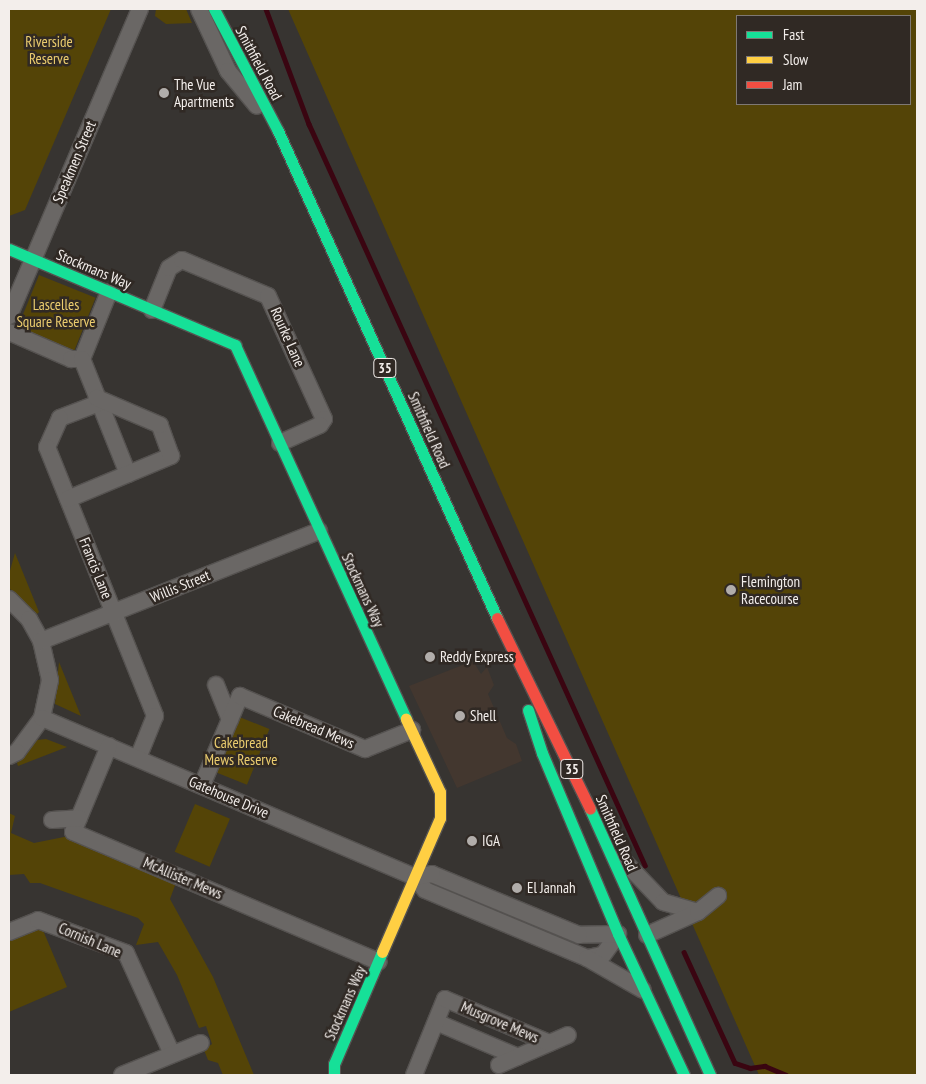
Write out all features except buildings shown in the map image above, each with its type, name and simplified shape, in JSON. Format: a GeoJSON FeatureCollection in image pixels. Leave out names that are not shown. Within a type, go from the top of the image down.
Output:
{"type":"FeatureCollection","features":[{"type":"Feature","properties":{"kind":"main road","name":"Smithfield Road"},"geometry":{"type":"LineString","coordinates":[[214,9],[276,127],[491,605],[602,834],[632,902],[632,934],[644,991],[684,1075]]}},
{"type":"Feature","properties":{"kind":"main road","name":"Smithfield Road"},"geometry":{"type":"LineString","coordinates":[[249,46],[276,127]]}},
{"type":"Feature","properties":{"kind":"main road","name":"Stockmans Way"},"geometry":{"type":"LineString","coordinates":[[9,249],[234,345],[440,792],[442,805],[439,822],[334,1064],[334,1075]]}},
{"type":"Feature","properties":{"kind":"main road","name":"Smithfield Road"},"geometry":{"type":"LineString","coordinates":[[491,605],[542,753],[632,934],[710,1075]]}},
{"type":"Feature","properties":{"kind":"main road"},"geometry":{"type":"LineString","coordinates":[[632,902],[632,934]]}},
{"type":"Feature","properties":{"kind":"street","name":"Speakmen Street"},"geometry":{"type":"LineString","coordinates":[[9,316],[140,9]]}},
{"type":"Feature","properties":{"kind":"street"},"geometry":{"type":"LineString","coordinates":[[199,9],[235,82],[276,127]]}},
{"type":"Feature","properties":{"kind":"street","name":"Rourke Lane"},"geometry":{"type":"LineString","coordinates":[[152,310],[169,268],[180,260],[193,262],[268,296],[324,419],[320,425],[280,443]]}},
{"type":"Feature","properties":{"kind":"street"},"geometry":{"type":"LineString","coordinates":[[109,292],[82,359],[128,474]]}},
{"type":"Feature","properties":{"kind":"street"},"geometry":{"type":"LineString","coordinates":[[9,332],[71,359],[82,359]]}},
{"type":"Feature","properties":{"kind":"street"},"geometry":{"type":"LineString","coordinates":[[68,499],[171,456],[160,425],[98,401]]}},
{"type":"Feature","properties":{"kind":"street","name":"Francis Lane"},"geometry":{"type":"LineString","coordinates":[[98,401],[60,418],[47,448],[156,716],[138,758]]}},
{"type":"Feature","properties":{"kind":"street","name":"Willis Street"},"geometry":{"type":"LineString","coordinates":[[41,641],[319,530]]}},
{"type":"Feature","properties":{"kind":"street"},"geometry":{"type":"LineString","coordinates":[[9,599],[29,619],[41,641],[50,680],[42,718],[17,752],[9,756]]}},
{"type":"Feature","properties":{"kind":"street"},"geometry":{"type":"LineString","coordinates":[[216,685],[230,719]]}},
{"type":"Feature","properties":{"kind":"street","name":"Cakebread Mews"},"geometry":{"type":"LineString","coordinates":[[202,785],[240,696],[365,749],[412,730]]}},
{"type":"Feature","properties":{"kind":"street","name":"Gatehouse Drive"},"geometry":{"type":"LineString","coordinates":[[42,718],[415,877],[425,890],[587,958],[644,991]]}},
{"type":"Feature","properties":{"kind":"street"},"geometry":{"type":"LineString","coordinates":[[52,820],[79,818],[109,746]]}},
{"type":"Feature","properties":{"kind":"street","name":"McAllister Mews"},"geometry":{"type":"LineString","coordinates":[[79,818],[73,832],[379,962]]}},
{"type":"Feature","properties":{"kind":"street"},"geometry":{"type":"LineString","coordinates":[[602,834],[657,898],[672,906],[698,912]]}},
{"type":"Feature","properties":{"kind":"street","name":"Gatehouse Drive"},"geometry":{"type":"LineString","coordinates":[[415,877],[432,874],[579,935],[632,934]]}},
{"type":"Feature","properties":{"kind":"street"},"geometry":{"type":"LineString","coordinates":[[587,958],[603,955],[632,934],[698,912],[718,896]]}},
{"type":"Feature","properties":{"kind":"street"},"geometry":{"type":"LineString","coordinates":[[489,917],[495,901]]}},
{"type":"Feature","properties":{"kind":"street","name":"Cornish Lane"},"geometry":{"type":"LineString","coordinates":[[9,932],[38,920],[126,953],[172,1054]]}},
{"type":"Feature","properties":{"kind":"street","name":"Musgrove Mews"},"geometry":{"type":"LineString","coordinates":[[414,1075],[446,999],[549,1043]]}},
{"type":"Feature","properties":{"kind":"street","name":"Musgrove Mews"},"geometry":{"type":"LineString","coordinates":[[436,1022],[518,1057]]}},
{"type":"Feature","properties":{"kind":"street","name":"Musgrove Mews"},"geometry":{"type":"LineString","coordinates":[[501,1070],[518,1057],[568,1035]]}},
{"type":"Feature","properties":{"kind":"street"},"geometry":{"type":"LineString","coordinates":[[122,1075],[150,1070],[172,1054],[201,1043]]}},
{"type":"Feature","properties":{"kind":"street"},"geometry":{"type":"LineString","coordinates":[[490,1046],[501,1070]]}},
{"type":"Feature","properties":{"kind":"shaded area","name":"Shell"},"geometry":{"type":"Polygon","coordinates":[[[473,661],[481,674],[487,667],[494,685],[488,694],[507,738],[516,744],[522,761],[457,788],[409,686],[473,661]]]}},
{"type":"Feature","properties":{"kind":"green space","name":"Riverside Reserve"},"geometry":{"type":"Polygon","coordinates":[[[9,9],[111,9],[25,210],[9,216],[9,9]]]}},
{"type":"Feature","properties":{"kind":"green space"},"geometry":{"type":"Polygon","coordinates":[[[156,9],[186,9],[192,23],[166,24],[155,16],[156,9]]]}},
{"type":"Feature","properties":{"kind":"green space","name":"Flemington Racecourse"},"geometry":{"type":"Polygon","coordinates":[[[288,9],[917,9],[917,1075],[759,1075],[288,9]]]}},
{"type":"Feature","properties":{"kind":"green space","name":"Lascelles Square Reserve"},"geometry":{"type":"Polygon","coordinates":[[[39,275],[96,298],[74,351],[18,328],[39,275]]]}},
{"type":"Feature","properties":{"kind":"green space"},"geometry":{"type":"Polygon","coordinates":[[[15,553],[39,612],[37,614],[9,588],[9,574],[15,553]]]}},
{"type":"Feature","properties":{"kind":"green space"},"geometry":{"type":"Polygon","coordinates":[[[59,662],[81,716],[55,704],[59,662]]]}},
{"type":"Feature","properties":{"kind":"green space","name":"Cakebread Mews Reserve"},"geometry":{"type":"Polygon","coordinates":[[[237,716],[269,729],[247,785],[215,772],[237,716]]]}},
{"type":"Feature","properties":{"kind":"green space"},"geometry":{"type":"Polygon","coordinates":[[[46,739],[67,747],[18,766],[17,763],[37,740],[46,739]]]}},
{"type":"Feature","properties":{"kind":"green space","name":"Cakebread Mews Reserve"},"geometry":{"type":"Polygon","coordinates":[[[195,804],[230,819],[210,867],[175,852],[195,804]]]}},
{"type":"Feature","properties":{"kind":"green space"},"geometry":{"type":"Polygon","coordinates":[[[9,813],[15,816],[11,833],[34,843],[69,836],[177,880],[170,899],[213,977],[254,1075],[223,1075],[218,1063],[208,1060],[204,1050],[212,1044],[206,1026],[199,1028],[177,975],[158,942],[136,945],[144,924],[138,918],[40,883],[30,883],[24,874],[9,875],[9,813]]]}},
{"type":"Feature","properties":{"kind":"green space"},"geometry":{"type":"Polygon","coordinates":[[[34,925],[42,928],[67,987],[9,1012],[9,935],[34,925]]]}},
{"type":"Feature","properties":{"kind":"waterway"},"geometry":{"type":"LineString","coordinates":[[266,9],[309,124],[645,865]]}},
{"type":"Feature","properties":{"kind":"waterway"},"geometry":{"type":"LineString","coordinates":[[684,952],[735,1063],[750,1068],[765,1066],[786,1075]]}},
{"type":"Feature","properties":{"kind":"traffic: fast"},"geometry":{"type":"LineString","coordinates":[[214,9],[278,131],[497,618]]}},
{"type":"Feature","properties":{"kind":"traffic: fast"},"geometry":{"type":"LineString","coordinates":[[9,249],[235,345],[406,719]]}},
{"type":"Feature","properties":{"kind":"traffic: fast"},"geometry":{"type":"LineString","coordinates":[[528,710],[542,753],[618,934],[684,1075]]}},
{"type":"Feature","properties":{"kind":"traffic: fast"},"geometry":{"type":"LineString","coordinates":[[590,809],[710,1075]]}},
{"type":"Feature","properties":{"kind":"traffic: fast"},"geometry":{"type":"LineString","coordinates":[[334,1075],[334,1064],[382,952]]}},
{"type":"Feature","properties":{"kind":"traffic: slow"},"geometry":{"type":"LineString","coordinates":[[382,952],[440,818],[440,792],[406,719]]}},
{"type":"Feature","properties":{"kind":"traffic: jam"},"geometry":{"type":"LineString","coordinates":[[497,618],[590,809]]}},
{"type":"Feature","properties":{"kind":"place","name":"The Vue Apartments"},"geometry":{"type":"Point","coordinates":[164,93]}},
{"type":"Feature","properties":{"kind":"place","name":"Flemington Racecourse"},"geometry":{"type":"Point","coordinates":[731,590]}},
{"type":"Feature","properties":{"kind":"place","name":"Reddy Express"},"geometry":{"type":"Point","coordinates":[430,657]}},
{"type":"Feature","properties":{"kind":"place","name":"Shell"},"geometry":{"type":"Point","coordinates":[460,716]}},
{"type":"Feature","properties":{"kind":"place","name":"IGA"},"geometry":{"type":"Point","coordinates":[472,841]}},
{"type":"Feature","properties":{"kind":"place","name":"El Jannah"},"geometry":{"type":"Point","coordinates":[517,888]}}]}
